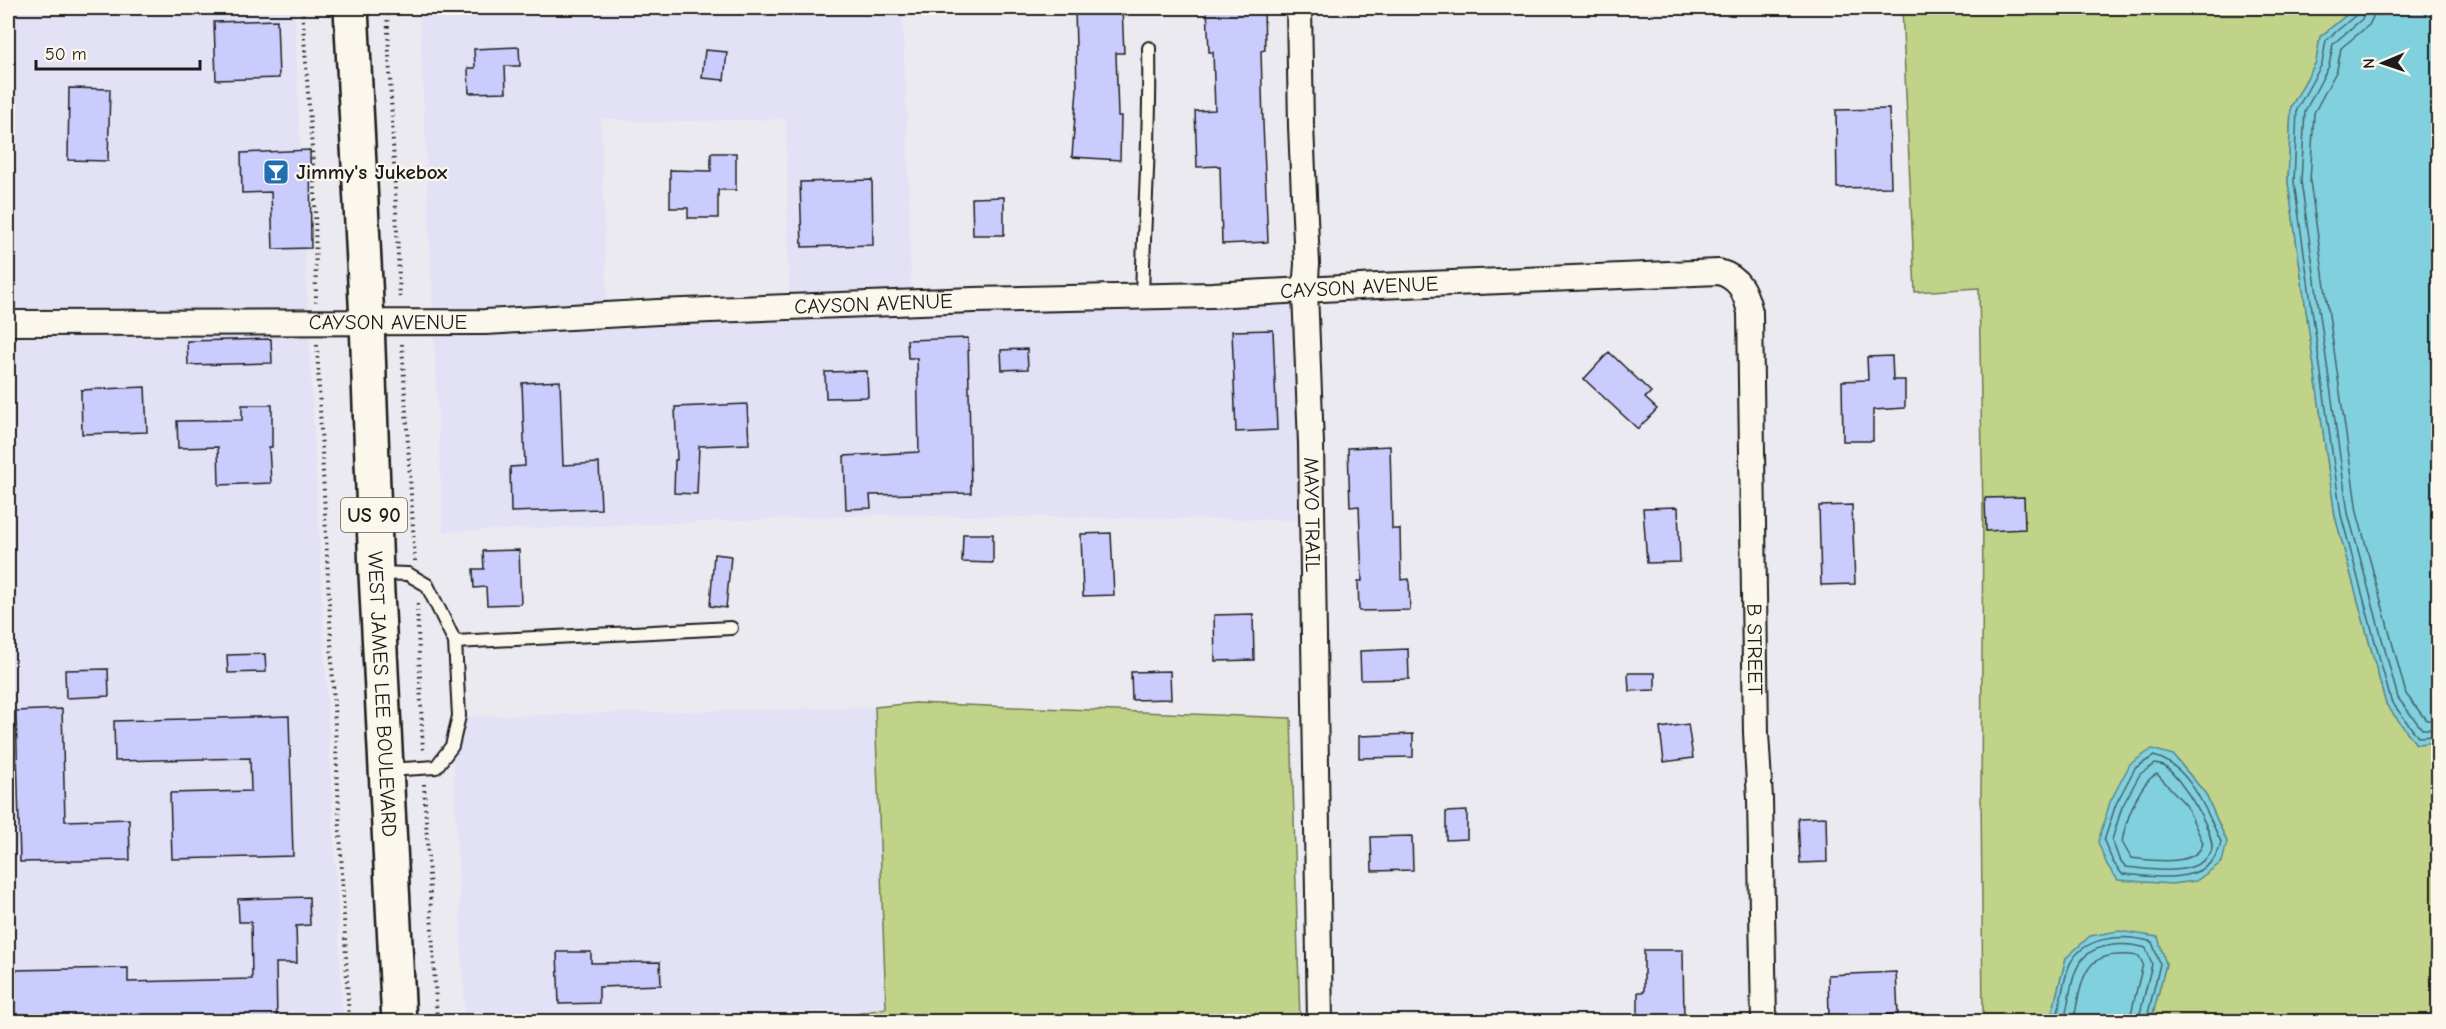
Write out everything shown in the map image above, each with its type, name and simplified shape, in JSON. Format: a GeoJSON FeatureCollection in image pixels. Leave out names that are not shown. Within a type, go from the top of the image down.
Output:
{"type":"FeatureCollection","features":[{"type":"Feature","properties":{"kind":"main road","name":"WEST JAMES LEE BOULEVARD"},"geometry":{"type":"LineString","coordinates":[[351,8],[399,1022]]}},
{"type":"Feature","properties":{"kind":"street","name":"MAYO TRAIL"},"geometry":{"type":"LineString","coordinates":[[1299,8],[1311,444],[1320,1022]]}},
{"type":"Feature","properties":{"kind":"street","name":"CAYSON AVENUE"},"geometry":{"type":"LineString","coordinates":[[8,323],[485,322],[658,312],[1305,291],[1390,285],[1719,272],[1736,280]]}},
{"type":"Feature","properties":{"kind":"street","name":"B STREET"},"geometry":{"type":"LineString","coordinates":[[1736,280],[1745,291],[1750,312],[1756,733],[1760,799],[1764,1022]]}},
{"type":"Feature","properties":{"kind":"lane"},"geometry":{"type":"LineString","coordinates":[[1142,297],[1143,226],[1150,115],[1149,48]]}},
{"type":"Feature","properties":{"kind":"lane"},"geometry":{"type":"LineString","coordinates":[[376,573],[408,574],[427,585],[456,642],[459,716],[452,746],[436,767],[386,770]]}},
{"type":"Feature","properties":{"kind":"lane"},"geometry":{"type":"LineString","coordinates":[[456,642],[731,628]]}},
{"type":"Feature","properties":{"kind":"path"},"geometry":{"type":"LineString","coordinates":[[302,8],[315,192],[316,322],[349,1022]]}},
{"type":"Feature","properties":{"kind":"path"},"geometry":{"type":"LineString","coordinates":[[387,8],[437,1022]]}},
{"type":"Feature","properties":{"kind":"shaded area"},"geometry":{"type":"Polygon","coordinates":[[[8,8],[294,8],[308,311],[8,312],[8,8]]]}},
{"type":"Feature","properties":{"kind":"shaded area"},"geometry":{"type":"Polygon","coordinates":[[[419,8],[902,8],[908,138],[911,292],[789,297],[786,119],[652,122],[601,118],[607,304],[484,311],[433,311],[419,8]]]}},
{"type":"Feature","properties":{"kind":"shaded area"},"geometry":{"type":"Polygon","coordinates":[[[1293,302],[1300,520],[879,515],[443,532],[434,333],[974,311],[1293,302]]]}},
{"type":"Feature","properties":{"kind":"shaded area"},"geometry":{"type":"Polygon","coordinates":[[[309,333],[343,1021],[11,1021],[8,789],[8,338],[309,333]]]}},
{"type":"Feature","properties":{"kind":"shaded area"},"geometry":{"type":"Polygon","coordinates":[[[875,707],[886,1008],[834,1019],[832,1011],[465,1019],[451,717],[875,707]]]}},
{"type":"Feature","properties":{"kind":"green space"},"geometry":{"type":"Polygon","coordinates":[[[1902,8],[2355,8],[2320,37],[2316,62],[2291,107],[2288,182],[2335,516],[2386,704],[2416,744],[2438,742],[2438,1021],[2151,1021],[2166,964],[2066,958],[2050,1021],[1983,1021],[1981,792],[1983,513],[1979,288],[1915,292],[1902,8]],[[2173,755],[2227,842],[2205,793],[2173,755]]]}},
{"type":"Feature","properties":{"kind":"green space"},"geometry":{"type":"Polygon","coordinates":[[[915,703],[1291,718],[1300,1021],[832,1021],[886,1008],[875,707],[915,703]]]}},
{"type":"Feature","properties":{"kind":"water"},"geometry":{"type":"Polygon","coordinates":[[[2355,8],[2438,8],[2438,742],[2416,744],[2386,704],[2335,516],[2288,182],[2291,107],[2316,62],[2320,37],[2355,8]]]}},
{"type":"Feature","properties":{"kind":"water"},"geometry":{"type":"Polygon","coordinates":[[[2152,749],[2173,755],[2205,793],[2227,842],[2222,862],[2196,881],[2171,884],[2118,880],[2107,865],[2098,842],[2110,802],[2130,764],[2152,749]]]}},
{"type":"Feature","properties":{"kind":"water"},"geometry":{"type":"Polygon","coordinates":[[[2119,931],[2158,937],[2166,964],[2151,1021],[2050,1021],[2066,958],[2090,936],[2119,931]]]}},
{"type":"Feature","properties":{"kind":"building"},"geometry":{"type":"Polygon","coordinates":[[[1075,8],[1122,8],[1124,53],[1116,53],[1118,116],[1121,116],[1120,160],[1072,157],[1077,89],[1075,8]]]}},
{"type":"Feature","properties":{"kind":"building"},"geometry":{"type":"Polygon","coordinates":[[[1207,8],[1264,8],[1265,50],[1261,51],[1268,242],[1222,244],[1220,166],[1197,167],[1195,111],[1215,110],[1213,52],[1209,52],[1207,8]]]}},
{"type":"Feature","properties":{"kind":"building"},"geometry":{"type":"Polygon","coordinates":[[[277,20],[279,78],[216,80],[214,22],[277,20]]]}},
{"type":"Feature","properties":{"kind":"building"},"geometry":{"type":"Polygon","coordinates":[[[519,47],[520,66],[505,66],[506,92],[469,93],[468,68],[475,68],[474,49],[519,47]]]}},
{"type":"Feature","properties":{"kind":"building"},"geometry":{"type":"Polygon","coordinates":[[[705,50],[727,52],[724,80],[702,78],[705,50]]]}},
{"type":"Feature","properties":{"kind":"building"},"geometry":{"type":"Polygon","coordinates":[[[69,88],[110,89],[108,161],[68,160],[69,88]]]}},
{"type":"Feature","properties":{"kind":"building"},"geometry":{"type":"Polygon","coordinates":[[[1889,109],[1891,187],[1837,188],[1836,110],[1889,109]]]}},
{"type":"Feature","properties":{"kind":"building"},"geometry":{"type":"Polygon","coordinates":[[[310,150],[311,248],[273,249],[271,192],[242,193],[241,153],[310,150]]]}},
{"type":"Feature","properties":{"kind":"building"},"geometry":{"type":"Polygon","coordinates":[[[711,153],[736,153],[736,190],[718,190],[718,218],[688,218],[688,208],[670,208],[670,170],[711,171],[711,153]]]}},
{"type":"Feature","properties":{"kind":"building"},"geometry":{"type":"Polygon","coordinates":[[[872,180],[873,245],[802,247],[800,182],[872,180]]]}},
{"type":"Feature","properties":{"kind":"building"},"geometry":{"type":"Polygon","coordinates":[[[1004,197],[1004,235],[973,235],[972,198],[1004,197]]]}},
{"type":"Feature","properties":{"kind":"building"},"geometry":{"type":"Polygon","coordinates":[[[1273,330],[1277,430],[1236,432],[1232,331],[1273,330]]]}},
{"type":"Feature","properties":{"kind":"building"},"geometry":{"type":"Polygon","coordinates":[[[968,338],[971,493],[870,495],[871,508],[846,509],[844,456],[919,452],[917,358],[908,358],[907,340],[968,338]]]}},
{"type":"Feature","properties":{"kind":"building"},"geometry":{"type":"Polygon","coordinates":[[[271,339],[272,363],[188,365],[187,341],[271,339]]]}},
{"type":"Feature","properties":{"kind":"building"},"geometry":{"type":"Polygon","coordinates":[[[1027,349],[1028,369],[1002,370],[1001,350],[1027,349]]]}},
{"type":"Feature","properties":{"kind":"building"},"geometry":{"type":"Polygon","coordinates":[[[1609,352],[1651,392],[1645,398],[1657,409],[1638,429],[1584,379],[1609,352]]]}},
{"type":"Feature","properties":{"kind":"building"},"geometry":{"type":"Polygon","coordinates":[[[1892,356],[1893,380],[1905,380],[1905,408],[1873,410],[1873,441],[1843,441],[1842,381],[1868,380],[1867,357],[1892,356]]]}},
{"type":"Feature","properties":{"kind":"building"},"geometry":{"type":"Polygon","coordinates":[[[867,371],[868,397],[826,398],[825,372],[867,371]]]}},
{"type":"Feature","properties":{"kind":"building"},"geometry":{"type":"Polygon","coordinates":[[[560,381],[563,465],[599,463],[601,509],[511,512],[510,467],[525,466],[522,383],[560,381]]]}},
{"type":"Feature","properties":{"kind":"building"},"geometry":{"type":"Polygon","coordinates":[[[145,387],[147,432],[82,434],[81,390],[145,387]]]}},
{"type":"Feature","properties":{"kind":"building"},"geometry":{"type":"Polygon","coordinates":[[[747,404],[749,444],[699,446],[697,494],[674,493],[675,460],[677,460],[675,407],[747,404]]]}},
{"type":"Feature","properties":{"kind":"building"},"geometry":{"type":"Polygon","coordinates":[[[242,405],[272,405],[272,447],[269,447],[271,483],[219,485],[218,447],[178,448],[177,421],[242,420],[242,405]]]}},
{"type":"Feature","properties":{"kind":"building"},"geometry":{"type":"Polygon","coordinates":[[[1390,446],[1392,529],[1400,529],[1401,580],[1409,579],[1410,610],[1359,611],[1358,581],[1362,581],[1359,506],[1350,507],[1348,448],[1390,446]]]}},
{"type":"Feature","properties":{"kind":"building"},"geometry":{"type":"Polygon","coordinates":[[[2024,497],[2025,529],[1986,531],[1985,498],[2024,497]]]}},
{"type":"Feature","properties":{"kind":"building"},"geometry":{"type":"Polygon","coordinates":[[[1852,505],[1855,584],[1821,585],[1819,506],[1852,505]]]}},
{"type":"Feature","properties":{"kind":"building"},"geometry":{"type":"Polygon","coordinates":[[[1678,507],[1680,562],[1647,563],[1643,508],[1678,507]]]}},
{"type":"Feature","properties":{"kind":"building"},"geometry":{"type":"Polygon","coordinates":[[[1111,533],[1114,595],[1083,596],[1081,534],[1111,533]]]}},
{"type":"Feature","properties":{"kind":"building"},"geometry":{"type":"Polygon","coordinates":[[[963,534],[993,534],[993,563],[962,562],[963,534]]]}},
{"type":"Feature","properties":{"kind":"building"},"geometry":{"type":"Polygon","coordinates":[[[519,550],[521,604],[487,605],[486,587],[474,588],[473,569],[484,569],[483,551],[519,550]]]}},
{"type":"Feature","properties":{"kind":"building"},"geometry":{"type":"Polygon","coordinates":[[[714,554],[731,556],[726,608],[710,606],[714,554]]]}},
{"type":"Feature","properties":{"kind":"building"},"geometry":{"type":"Polygon","coordinates":[[[1253,614],[1254,660],[1215,661],[1214,615],[1253,614]]]}},
{"type":"Feature","properties":{"kind":"building"},"geometry":{"type":"Polygon","coordinates":[[[1408,649],[1409,679],[1361,680],[1360,651],[1408,649]]]}},
{"type":"Feature","properties":{"kind":"building"},"geometry":{"type":"Polygon","coordinates":[[[265,654],[266,672],[228,673],[227,655],[265,654]]]}},
{"type":"Feature","properties":{"kind":"building"},"geometry":{"type":"Polygon","coordinates":[[[108,669],[109,696],[66,698],[65,670],[108,669]]]}},
{"type":"Feature","properties":{"kind":"building"},"geometry":{"type":"Polygon","coordinates":[[[1170,671],[1171,699],[1132,700],[1131,672],[1170,671]]]}},
{"type":"Feature","properties":{"kind":"building"},"geometry":{"type":"Polygon","coordinates":[[[1628,673],[1655,673],[1655,690],[1629,691],[1628,673]]]}},
{"type":"Feature","properties":{"kind":"building"},"geometry":{"type":"Polygon","coordinates":[[[62,709],[65,821],[129,819],[130,860],[20,862],[16,711],[62,709]]]}},
{"type":"Feature","properties":{"kind":"building"},"geometry":{"type":"Polygon","coordinates":[[[289,716],[293,856],[172,859],[170,793],[251,791],[250,758],[115,761],[114,721],[289,716]]]}},
{"type":"Feature","properties":{"kind":"building"},"geometry":{"type":"Polygon","coordinates":[[[1688,724],[1693,758],[1664,762],[1660,728],[1688,724]]]}},
{"type":"Feature","properties":{"kind":"building"},"geometry":{"type":"Polygon","coordinates":[[[1413,734],[1413,757],[1359,758],[1359,736],[1413,734]]]}},
{"type":"Feature","properties":{"kind":"building"},"geometry":{"type":"Polygon","coordinates":[[[1467,811],[1467,839],[1446,840],[1446,812],[1467,811]]]}},
{"type":"Feature","properties":{"kind":"building"},"geometry":{"type":"Polygon","coordinates":[[[1826,817],[1827,862],[1800,863],[1798,818],[1826,817]]]}},
{"type":"Feature","properties":{"kind":"building"},"geometry":{"type":"Polygon","coordinates":[[[1412,836],[1413,870],[1372,871],[1371,837],[1412,836]]]}},
{"type":"Feature","properties":{"kind":"building"},"geometry":{"type":"Polygon","coordinates":[[[309,897],[310,925],[296,926],[297,963],[276,963],[277,1022],[13,1022],[12,970],[128,968],[128,982],[252,979],[251,922],[239,922],[238,899],[309,897]]]}},
{"type":"Feature","properties":{"kind":"building"},"geometry":{"type":"Polygon","coordinates":[[[1644,950],[1683,950],[1684,1022],[1638,1022],[1638,992],[1644,992],[1644,950]]]}},
{"type":"Feature","properties":{"kind":"building"},"geometry":{"type":"Polygon","coordinates":[[[557,952],[591,952],[591,963],[660,962],[661,985],[599,987],[599,1003],[559,1004],[557,952]]]}},
{"type":"Feature","properties":{"kind":"building"},"geometry":{"type":"Polygon","coordinates":[[[1896,972],[1898,1014],[1829,1017],[1828,975],[1896,972]]]}},
{"type":"Feature","properties":{"kind":"place","name":"Jimmy's Jukebox"},"geometry":{"type":"Point","coordinates":[276,172]}}]}
